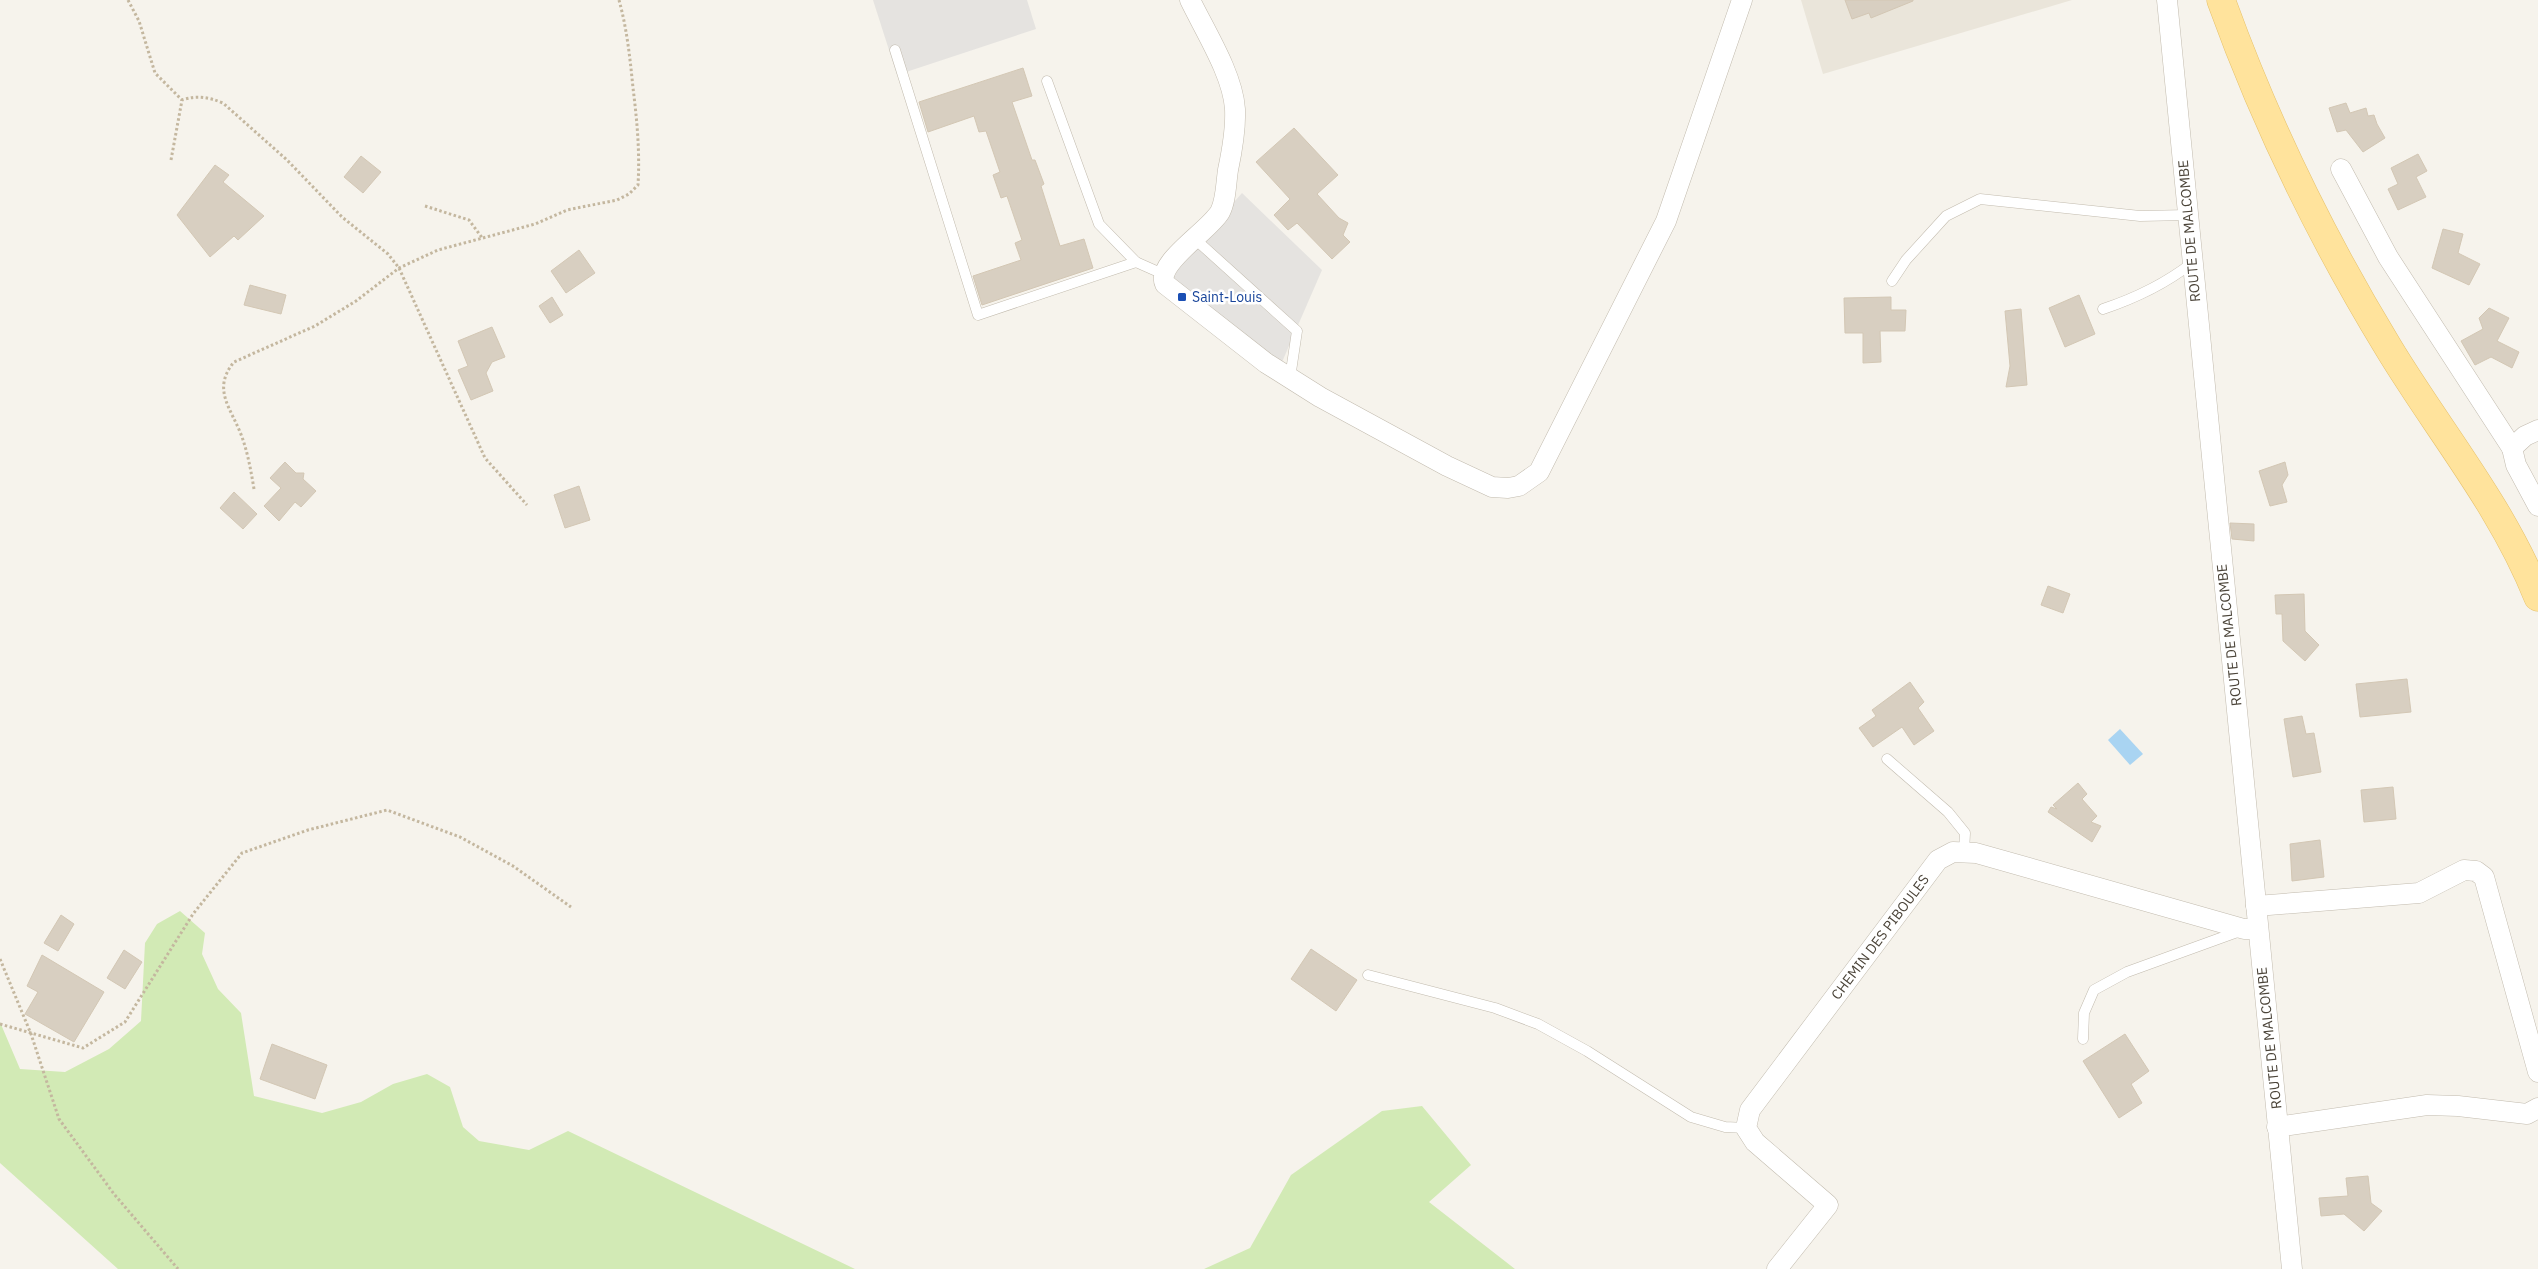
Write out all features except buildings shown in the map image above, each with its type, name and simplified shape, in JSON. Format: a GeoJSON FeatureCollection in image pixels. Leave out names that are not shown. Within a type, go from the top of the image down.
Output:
{"type":"FeatureCollection","features":[{"type":"Feature","properties":{"kind":"main road"},"geometry":{"type":"LineString","coordinates":[[2221,0],[2245,65],[2282,151],[2329,245],[2389,348],[2498,518],[2538,597]]}},
{"type":"Feature","properties":{"kind":"street"},"geometry":{"type":"LineString","coordinates":[[1190,0],[1228,81],[1235,108],[1234,139],[1220,211],[1195,239],[1168,264],[1163,274],[1165,284],[1266,363],[1320,397],[1447,466],[1492,487],[1508,488],[1530,480],[1538,472],[1666,220],[1742,0]]}},
{"type":"Feature","properties":{"kind":"street","name":"ROUTE DE MALCOMBE"},"geometry":{"type":"LineString","coordinates":[[2167,0],[2256,906],[2251,929],[2278,1127],[2292,1269]]}},
{"type":"Feature","properties":{"kind":"street"},"geometry":{"type":"LineString","coordinates":[[2341,169],[2388,257],[2512,448],[2516,465],[2538,506]]}},
{"type":"Feature","properties":{"kind":"street"},"geometry":{"type":"LineString","coordinates":[[2512,448],[2525,436],[2538,430]]}},
{"type":"Feature","properties":{"kind":"street","name":"CHEMIN DES PIBOULES"},"geometry":{"type":"LineString","coordinates":[[1746,1128],[1750,1110],[1938,860],[1953,852],[1976,852],[2251,929]]}},
{"type":"Feature","properties":{"kind":"street"},"geometry":{"type":"LineString","coordinates":[[2256,906],[2419,893],[2464,870],[2476,871],[2484,876],[2538,1072]]}},
{"type":"Feature","properties":{"kind":"street"},"geometry":{"type":"LineString","coordinates":[[2278,1127],[2427,1105],[2458,1106],[2528,1114],[2538,1108]]}},
{"type":"Feature","properties":{"kind":"street"},"geometry":{"type":"LineString","coordinates":[[1746,1128],[1754,1142],[1828,1205],[1777,1269]]}},
{"type":"Feature","properties":{"kind":"lane"},"geometry":{"type":"LineString","coordinates":[[895,50],[978,315],[1136,262]]}},
{"type":"Feature","properties":{"kind":"lane"},"geometry":{"type":"LineString","coordinates":[[1047,81],[1099,224],[1136,262],[1163,274]]}},
{"type":"Feature","properties":{"kind":"lane"},"geometry":{"type":"LineString","coordinates":[[1892,281],[1906,260],[1946,216],[1980,199],[2140,216],[2188,215]]}},
{"type":"Feature","properties":{"kind":"lane"},"geometry":{"type":"LineString","coordinates":[[1195,239],[1297,331],[1290,378]]}},
{"type":"Feature","properties":{"kind":"lane"},"geometry":{"type":"LineString","coordinates":[[2103,309],[2131,300],[2169,281],[2192,263]]}},
{"type":"Feature","properties":{"kind":"lane"},"geometry":{"type":"LineString","coordinates":[[1887,759],[1948,812],[1964,833],[1964,852]]}},
{"type":"Feature","properties":{"kind":"lane"},"geometry":{"type":"LineString","coordinates":[[2083,1039],[2084,1013],[2094,990],[2127,972],[2251,929]]}},
{"type":"Feature","properties":{"kind":"lane"},"geometry":{"type":"LineString","coordinates":[[1368,976],[1495,1008],[1538,1024],[1587,1051],[1691,1117],[1725,1127],[1746,1128]]}},
{"type":"Feature","properties":{"kind":"path"},"geometry":{"type":"LineString","coordinates":[[128,0],[139,21],[155,73],[182,100]]}},
{"type":"Feature","properties":{"kind":"path"},"geometry":{"type":"LineString","coordinates":[[254,490],[250,460],[242,435],[226,402],[223,387],[225,373],[234,362],[315,326],[356,301],[399,268],[438,250],[535,224],[566,210],[617,200],[629,194],[638,185],[640,159],[636,112],[626,25],[618,0]]}},
{"type":"Feature","properties":{"kind":"path"},"geometry":{"type":"LineString","coordinates":[[182,100],[194,96],[210,98],[229,107],[300,172],[342,217],[388,254],[399,268],[484,458],[528,505]]}},
{"type":"Feature","properties":{"kind":"path"},"geometry":{"type":"LineString","coordinates":[[171,160],[182,100]]}},
{"type":"Feature","properties":{"kind":"path"},"geometry":{"type":"LineString","coordinates":[[425,206],[468,220],[483,239]]}},
{"type":"Feature","properties":{"kind":"path"},"geometry":{"type":"LineString","coordinates":[[0,1024],[83,1048],[125,1022],[194,914],[242,854],[308,830],[387,810],[460,837],[513,866],[571,907]]}},
{"type":"Feature","properties":{"kind":"path"},"geometry":{"type":"LineString","coordinates":[[0,958],[31,1034],[59,1119],[114,1194],[178,1269]]}},
{"type":"Feature","properties":{"kind":"shaded area"},"geometry":{"type":"Polygon","coordinates":[[[873,0],[1027,0],[1036,29],[897,75],[873,0]]]}},
{"type":"Feature","properties":{"kind":"shaded area"},"geometry":{"type":"Polygon","coordinates":[[[1801,0],[2072,0],[1823,74],[1801,0]]]}},
{"type":"Feature","properties":{"kind":"shaded area"},"geometry":{"type":"Polygon","coordinates":[[[1242,193],[1322,270],[1282,362],[1165,280],[1242,193]]]}},
{"type":"Feature","properties":{"kind":"green space"},"geometry":{"type":"Polygon","coordinates":[[[180,911],[205,933],[202,954],[218,989],[241,1013],[254,1096],[322,1113],[361,1102],[393,1084],[427,1074],[450,1087],[463,1127],[479,1141],[529,1150],[568,1131],[855,1269],[118,1269],[0,1163],[0,1022],[20,1069],[65,1072],[109,1049],[141,1021],[145,943],[157,924],[180,911]]]}},
{"type":"Feature","properties":{"kind":"green space"},"geometry":{"type":"Polygon","coordinates":[[[1422,1106],[1471,1165],[1429,1202],[1515,1269],[1204,1269],[1250,1248],[1291,1175],[1382,1111],[1422,1106]]]}},
{"type":"Feature","properties":{"kind":"water"},"geometry":{"type":"Polygon","coordinates":[[[2120,729],[2143,754],[2130,765],[2108,740],[2120,729]]]}},
{"type":"Feature","properties":{"kind":"place","name":"Saint-Louis"},"geometry":{"type":"Point","coordinates":[1182,297]}}]}
